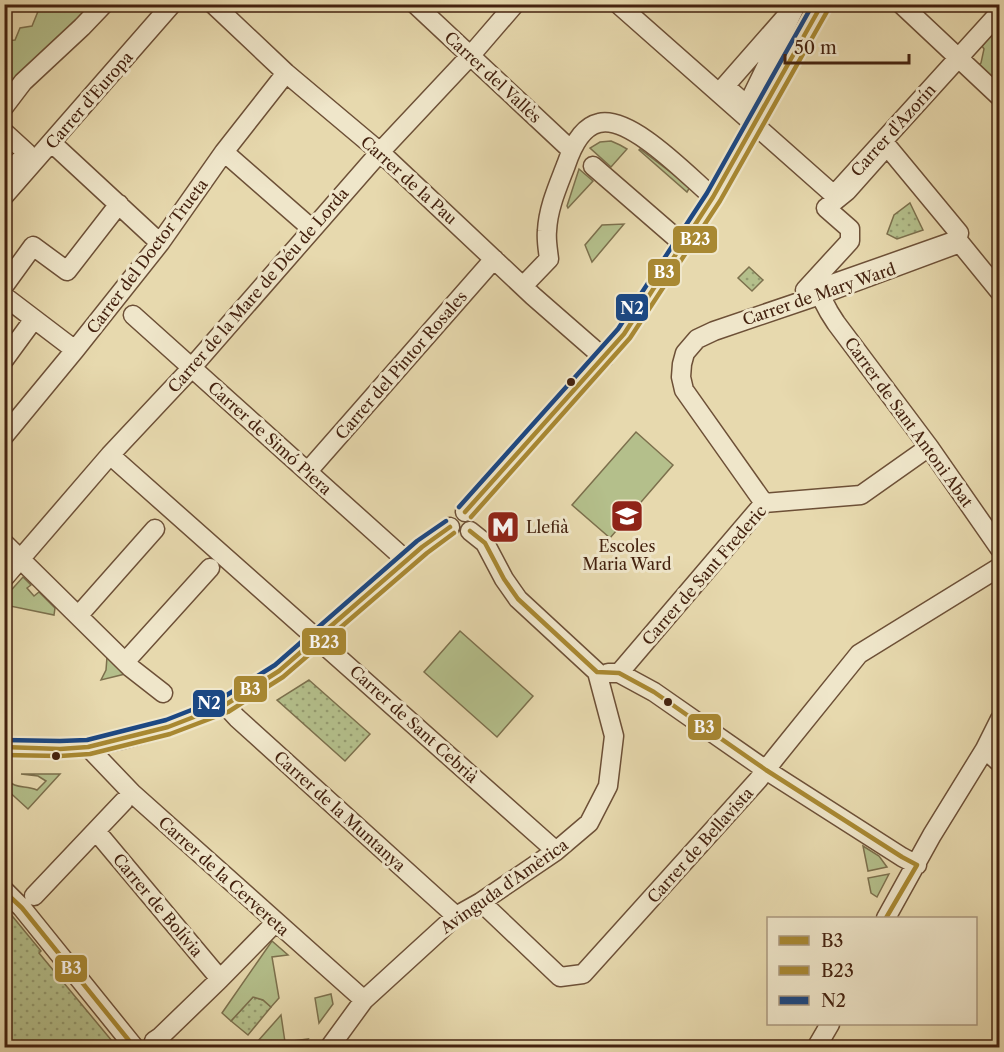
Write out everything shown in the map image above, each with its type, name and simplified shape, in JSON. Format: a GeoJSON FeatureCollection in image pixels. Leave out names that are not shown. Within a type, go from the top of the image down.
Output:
{"type":"FeatureCollection","features":[{"type":"Feature","properties":{"kind":"street"},"geometry":{"type":"LineString","coordinates":[[4,106],[23,82],[104,4]]}},
{"type":"Feature","properties":{"kind":"street","name":"Carrer d'Europa"},"geometry":{"type":"LineString","coordinates":[[4,196],[172,4]]}},
{"type":"Feature","properties":{"kind":"street","name":"Carrer de la Pau"},"geometry":{"type":"LineString","coordinates":[[213,4],[286,73],[380,152],[524,285],[533,296],[604,358]]}},
{"type":"Feature","properties":{"kind":"street","name":"Carrer del Vallès"},"geometry":{"type":"LineString","coordinates":[[415,4],[580,156],[683,244]]}},
{"type":"Feature","properties":{"kind":"street","name":"Carrer de la Mare de Déu de Lorda"},"geometry":{"type":"LineString","coordinates":[[4,578],[110,455],[192,368],[312,228],[515,4]]}},
{"type":"Feature","properties":{"kind":"street"},"geometry":{"type":"LineString","coordinates":[[618,4],[754,125]]}},
{"type":"Feature","properties":{"kind":"street"},"geometry":{"type":"LineString","coordinates":[[465,512],[624,334],[712,196],[822,4]]}},
{"type":"Feature","properties":{"kind":"street"},"geometry":{"type":"LineString","coordinates":[[901,4],[999,97]]}},
{"type":"Feature","properties":{"kind":"street"},"geometry":{"type":"LineString","coordinates":[[796,5],[749,102],[742,101],[725,86],[796,5]]}},
{"type":"Feature","properties":{"kind":"street","name":"Carrer d'Azorín"},"geometry":{"type":"LineString","coordinates":[[754,125],[834,195],[999,12]]}},
{"type":"Feature","properties":{"kind":"street","name":"Carrer del Doctor Trueta"},"geometry":{"type":"LineString","coordinates":[[4,436],[160,243],[224,152],[286,73]]}},
{"type":"Feature","properties":{"kind":"street"},"geometry":{"type":"LineString","coordinates":[[524,285],[549,259],[547,231],[550,208],[580,156],[585,131],[596,123],[618,124],[644,138],[712,196]]}},
{"type":"Feature","properties":{"kind":"street"},"geometry":{"type":"LineString","coordinates":[[4,132],[27,153],[8,173],[4,169]]}},
{"type":"Feature","properties":{"kind":"street"},"geometry":{"type":"LineString","coordinates":[[52,143],[160,243]]}},
{"type":"Feature","properties":{"kind":"street"},"geometry":{"type":"LineString","coordinates":[[887,146],[959,233],[957,240],[815,290],[805,290],[850,241],[850,229],[826,208],[847,190],[881,154],[887,146]]}},
{"type":"Feature","properties":{"kind":"street"},"geometry":{"type":"LineString","coordinates":[[224,152],[312,228]]}},
{"type":"Feature","properties":{"kind":"street"},"geometry":{"type":"LineString","coordinates":[[881,154],[957,240],[999,292]]}},
{"type":"Feature","properties":{"kind":"street"},"geometry":{"type":"LineString","coordinates":[[4,286],[33,246],[67,271],[119,204]]}},
{"type":"Feature","properties":{"kind":"street","name":"Carrer de Mary Ward"},"geometry":{"type":"LineString","coordinates":[[764,503],[684,390],[681,364],[685,353],[697,339],[714,331],[820,295],[957,240]]}},
{"type":"Feature","properties":{"kind":"street","name":"Carrer del Pintor Rosales"},"geometry":{"type":"LineString","coordinates":[[308,471],[494,259]]}},
{"type":"Feature","properties":{"kind":"street","name":"Carrer de Sant Antoni Abat"},"geometry":{"type":"LineString","coordinates":[[820,295],[829,312],[929,447],[999,549]]}},
{"type":"Feature","properties":{"kind":"street"},"geometry":{"type":"LineString","coordinates":[[4,296],[75,350]]}},
{"type":"Feature","properties":{"kind":"street","name":"Carrer de Simó Piera"},"geometry":{"type":"LineString","coordinates":[[133,315],[407,561]]}},
{"type":"Feature","properties":{"kind":"street"},"geometry":{"type":"LineString","coordinates":[[4,360],[34,319]]}},
{"type":"Feature","properties":{"kind":"street","name":"Carrer de Sant Frederic"},"geometry":{"type":"LineString","coordinates":[[619,673],[764,503],[861,495],[929,447]]}},
{"type":"Feature","properties":{"kind":"street","name":"Carrer de Sant Cebrià"},"geometry":{"type":"LineString","coordinates":[[110,455],[556,851]]}},
{"type":"Feature","properties":{"kind":"street"},"geometry":{"type":"LineString","coordinates":[[458,511],[465,512],[473,519],[473,526],[466,534],[459,535],[454,533],[450,527],[450,520],[452,515],[458,511]]}},
{"type":"Feature","properties":{"kind":"street"},"geometry":{"type":"LineString","coordinates":[[4,747],[60,749],[88,747],[168,727],[225,705],[279,671],[422,547],[450,527]]}},
{"type":"Feature","properties":{"kind":"street"},"geometry":{"type":"LineString","coordinates":[[78,615],[156,529]]}},
{"type":"Feature","properties":{"kind":"street"},"geometry":{"type":"LineString","coordinates":[[470,531],[485,543],[504,579],[518,599],[597,672],[619,673],[654,692],[766,770],[916,865]]}},
{"type":"Feature","properties":{"kind":"street"},"geometry":{"type":"LineString","coordinates":[[4,543],[128,665],[163,693]]}},
{"type":"Feature","properties":{"kind":"street","name":"Carrer de Bellavista"},"geometry":{"type":"LineString","coordinates":[[481,902],[560,977],[583,974],[766,770],[859,654],[999,567]]}},
{"type":"Feature","properties":{"kind":"street"},"geometry":{"type":"LineString","coordinates":[[128,665],[210,568]]}},
{"type":"Feature","properties":{"kind":"street","name":"Avinguda d'Amèrica"},"geometry":{"type":"LineString","coordinates":[[329,1047],[364,1000],[456,916],[481,902],[556,851],[589,823],[608,786],[614,736],[597,672]]}},
{"type":"Feature","properties":{"kind":"street","name":"Carrer de la Muntanya"},"geometry":{"type":"LineString","coordinates":[[225,705],[456,916]]}},
{"type":"Feature","properties":{"kind":"street"},"geometry":{"type":"LineString","coordinates":[[887,917],[985,749],[999,719]]}},
{"type":"Feature","properties":{"kind":"street","name":"Carrer de la Cervereta"},"geometry":{"type":"LineString","coordinates":[[88,747],[132,793],[364,1000]]}},
{"type":"Feature","properties":{"kind":"street"},"geometry":{"type":"LineString","coordinates":[[985,749],[999,763]]}},
{"type":"Feature","properties":{"kind":"street"},"geometry":{"type":"LineString","coordinates":[[34,897],[124,801]]}},
{"type":"Feature","properties":{"kind":"street","name":"Carrer de Bolívia"},"geometry":{"type":"LineString","coordinates":[[96,831],[220,979]]}},
{"type":"Feature","properties":{"kind":"street"},"geometry":{"type":"LineString","coordinates":[[4,890],[22,908],[135,1047]]}},
{"type":"Feature","properties":{"kind":"street"},"geometry":{"type":"LineString","coordinates":[[153,1041],[160,1037],[270,928]]}},
{"type":"Feature","properties":{"kind":"street"},"geometry":{"type":"LineString","coordinates":[[816,1047],[829,1025]]}},
{"type":"Feature","properties":{"kind":"green space"},"geometry":{"type":"Polygon","coordinates":[[[58,5],[101,5],[5,107],[5,41],[15,40],[20,28],[32,26],[39,9],[58,5]]]}},
{"type":"Feature","properties":{"kind":"green space"},"geometry":{"type":"Polygon","coordinates":[[[999,26],[1000,49],[997,63],[999,83],[979,65],[984,49],[982,46],[999,26]]]}},
{"type":"Feature","properties":{"kind":"green space"},"geometry":{"type":"Polygon","coordinates":[[[611,141],[627,149],[611,167],[590,148],[600,142],[611,141]]]}},
{"type":"Feature","properties":{"kind":"green space"},"geometry":{"type":"Polygon","coordinates":[[[639,150],[690,187],[687,192],[639,150]]]}},
{"type":"Feature","properties":{"kind":"green space"},"geometry":{"type":"Polygon","coordinates":[[[579,169],[593,181],[568,208],[567,206],[579,169]]]}},
{"type":"Feature","properties":{"kind":"green space"},"geometry":{"type":"Polygon","coordinates":[[[910,203],[923,230],[897,239],[887,234],[894,215],[910,203]]]}},
{"type":"Feature","properties":{"kind":"green space"},"geometry":{"type":"Polygon","coordinates":[[[624,224],[592,262],[585,245],[602,225],[624,224]]]}},
{"type":"Feature","properties":{"kind":"green space"},"geometry":{"type":"Polygon","coordinates":[[[749,267],[763,280],[752,291],[738,278],[749,267]]]}},
{"type":"Feature","properties":{"kind":"green space"},"geometry":{"type":"Polygon","coordinates":[[[636,432],[673,465],[610,538],[572,505],[636,432]]]}},
{"type":"Feature","properties":{"kind":"green space"},"geometry":{"type":"Polygon","coordinates":[[[23,577],[31,585],[27,588],[34,596],[39,592],[55,608],[54,615],[5,605],[5,597],[23,577]]]}},
{"type":"Feature","properties":{"kind":"green space"},"geometry":{"type":"Polygon","coordinates":[[[460,631],[533,696],[497,737],[424,672],[460,631]]]}},
{"type":"Feature","properties":{"kind":"green space"},"geometry":{"type":"Polygon","coordinates":[[[107,657],[125,674],[101,680],[106,670],[107,657]]]}},
{"type":"Feature","properties":{"kind":"green space"},"geometry":{"type":"Polygon","coordinates":[[[309,680],[370,734],[345,761],[277,700],[309,680]]]}},
{"type":"Feature","properties":{"kind":"green space"},"geometry":{"type":"Polygon","coordinates":[[[21,774],[60,774],[28,809],[5,788],[5,777],[17,786],[37,790],[46,781],[38,776],[21,774]]]}},
{"type":"Feature","properties":{"kind":"green space"},"geometry":{"type":"Polygon","coordinates":[[[863,846],[879,856],[887,867],[868,871],[863,846]]]}},
{"type":"Feature","properties":{"kind":"green space"},"geometry":{"type":"Polygon","coordinates":[[[889,874],[877,897],[871,893],[868,878],[889,874]]]}},
{"type":"Feature","properties":{"kind":"green space"},"geometry":{"type":"Polygon","coordinates":[[[4,906],[41,951],[39,953],[117,1047],[5,1047],[4,906]]]}},
{"type":"Feature","properties":{"kind":"green space"},"geometry":{"type":"Polygon","coordinates":[[[272,941],[288,955],[272,957],[279,998],[271,1007],[263,1000],[253,997],[231,1021],[222,1013],[272,941]]]}},
{"type":"Feature","properties":{"kind":"green space"},"geometry":{"type":"Polygon","coordinates":[[[331,994],[333,1004],[319,1023],[315,998],[331,994]]]}},
{"type":"Feature","properties":{"kind":"green space"},"geometry":{"type":"Polygon","coordinates":[[[253,997],[263,1000],[271,1007],[248,1035],[231,1021],[253,997]]]}},
{"type":"Feature","properties":{"kind":"green space"},"geometry":{"type":"Polygon","coordinates":[[[281,1015],[285,1042],[308,1039],[302,1047],[265,1047],[258,1041],[281,1015]]]}},
{"type":"Feature","properties":{"kind":"transit line","name":"N2"},"geometry":{"type":"LineString","coordinates":[[459,507],[618,329],[707,193],[813,4]]}},
{"type":"Feature","properties":{"kind":"transit line","name":"B3"},"geometry":{"type":"LineString","coordinates":[[465,512],[624,334],[713,197],[822,4]]}},
{"type":"Feature","properties":{"kind":"transit line","name":"B23"},"geometry":{"type":"LineString","coordinates":[[471,517],[630,338],[720,201],[829,8]]}},
{"type":"Feature","properties":{"kind":"transit line","name":"N2"},"geometry":{"type":"LineString","coordinates":[[4,740],[87,740],[166,720],[222,698],[275,665],[417,541],[446,521]]}},
{"type":"Feature","properties":{"kind":"transit line","name":"B3"},"geometry":{"type":"LineString","coordinates":[[4,747],[60,749],[88,747],[168,727],[225,705],[279,671],[422,547],[450,527]]}},
{"type":"Feature","properties":{"kind":"transit line","name":"B3"},"geometry":{"type":"LineString","coordinates":[[470,531],[485,543],[504,579],[518,599],[597,672],[619,673],[654,692],[766,770],[917,865],[887,917]]}},
{"type":"Feature","properties":{"kind":"transit line","name":"B23"},"geometry":{"type":"LineString","coordinates":[[4,755],[90,754],[170,734],[228,712],[283,677],[427,553],[454,533]]}},
{"type":"Feature","properties":{"kind":"transit line","name":"B3"},"geometry":{"type":"LineString","coordinates":[[4,891],[22,908],[135,1048]]}},
{"type":"Feature","properties":{"kind":"place","name":"Escoles Maria Ward"},"geometry":{"type":"Point","coordinates":[627,516]}},
{"type":"Feature","properties":{"kind":"place","name":"Llefià"},"geometry":{"type":"Point","coordinates":[503,527]}}]}
